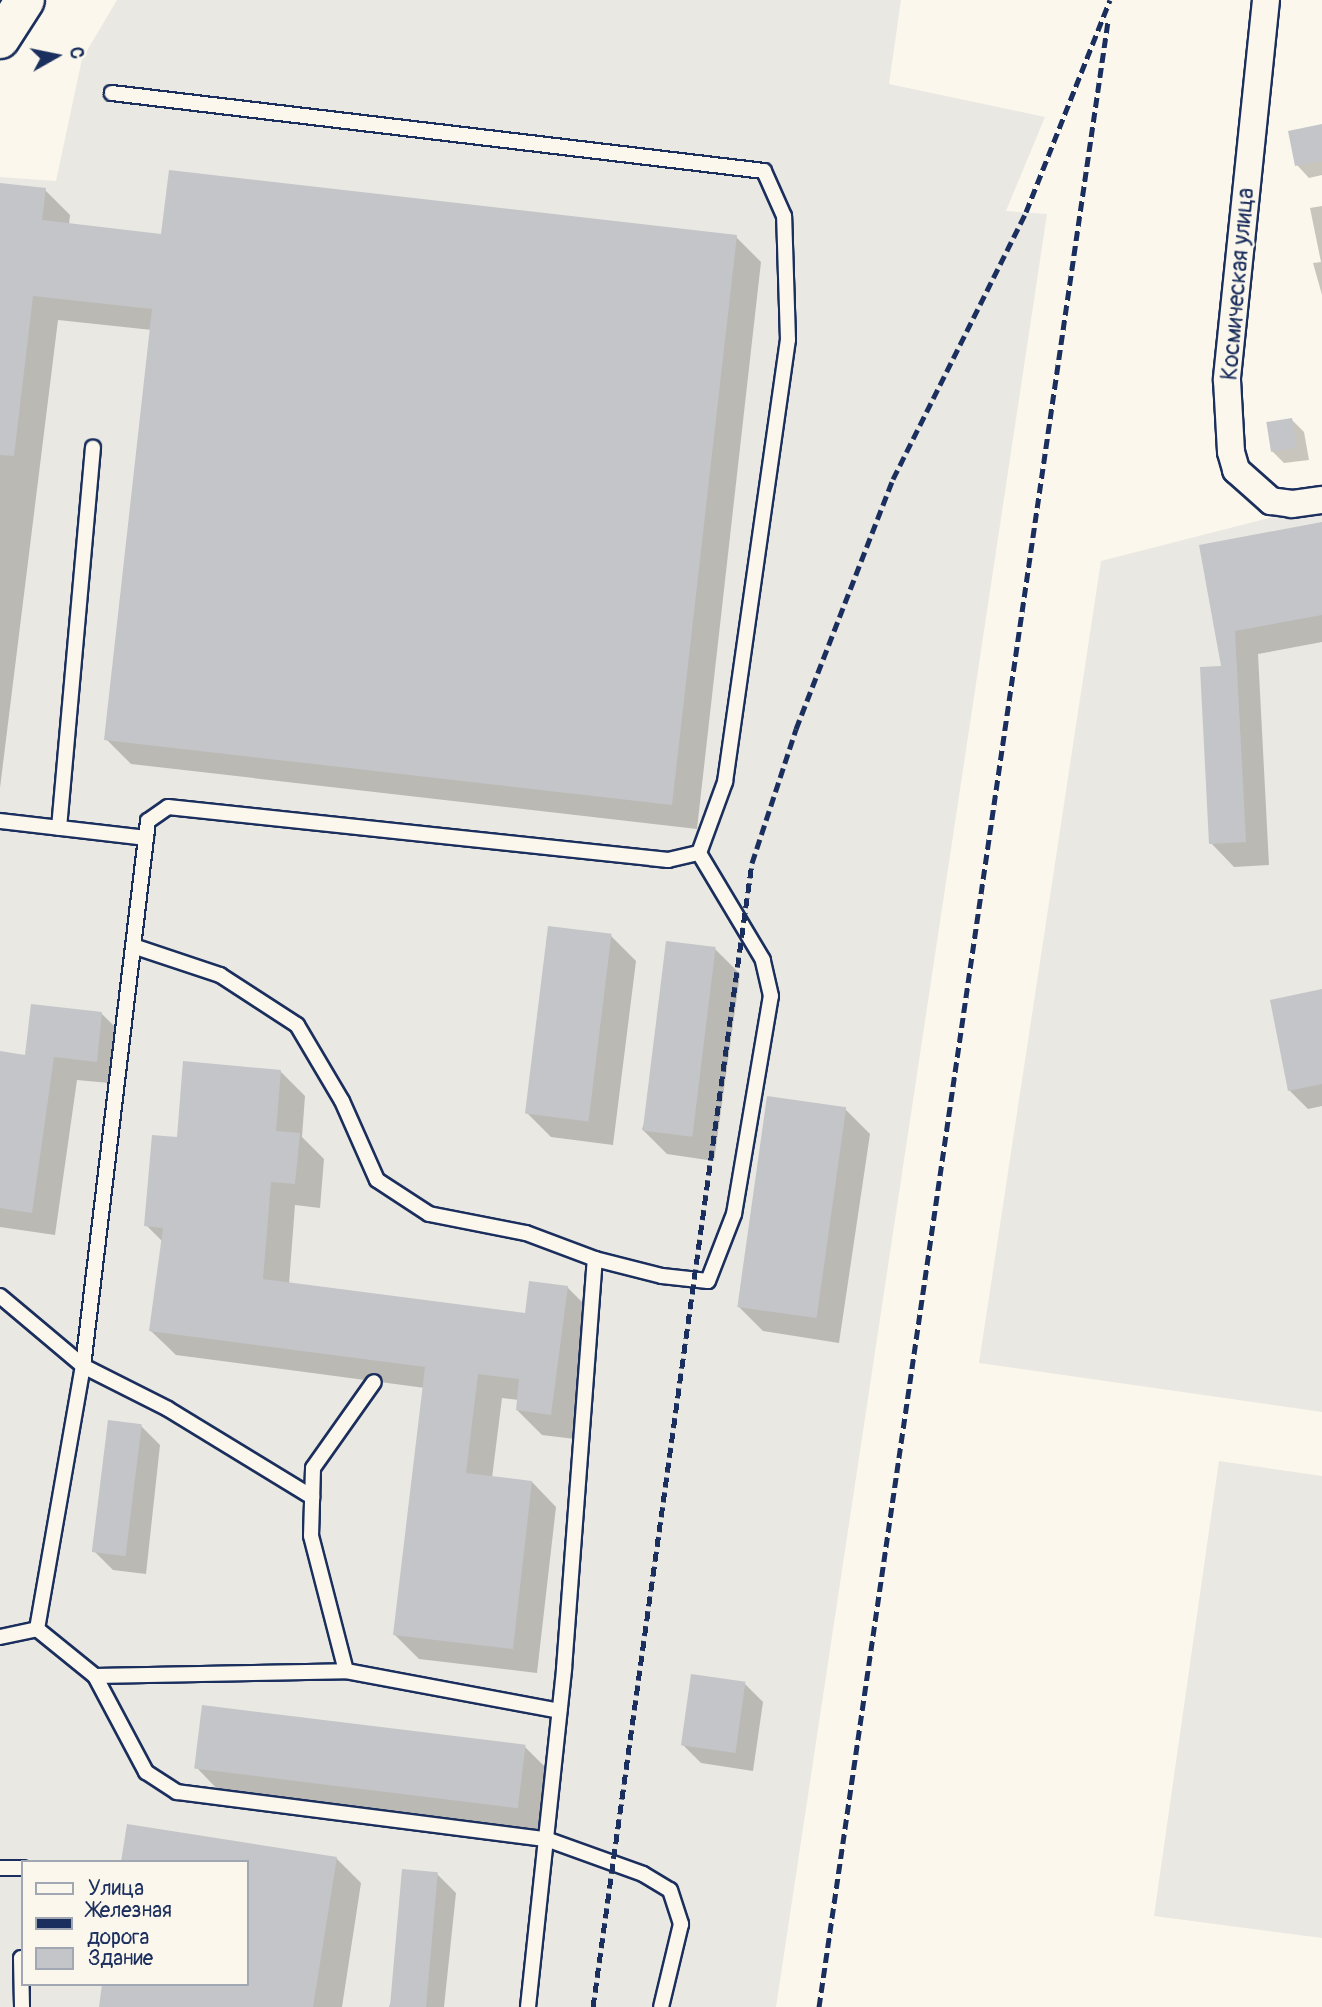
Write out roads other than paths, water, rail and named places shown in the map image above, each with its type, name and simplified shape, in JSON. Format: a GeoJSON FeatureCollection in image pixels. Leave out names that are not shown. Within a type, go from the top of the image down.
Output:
{"type":"FeatureCollection","features":[{"type":"Feature","properties":{"kind":"main road"},"geometry":{"type":"LineString","coordinates":[[0,39],[25,0]]}},
{"type":"Feature","properties":{"kind":"street","name":"Космическая улица"},"geometry":{"type":"LineString","coordinates":[[1266,0],[1227,380],[1231,452],[1236,470],[1270,501],[1292,504],[1322,500]]}},
{"type":"Feature","properties":{"kind":"lane"},"geometry":{"type":"LineString","coordinates":[[112,93],[764,171],[784,216],[788,340],[725,782],[699,853]]}},
{"type":"Feature","properties":{"kind":"lane"},"geometry":{"type":"LineString","coordinates":[[60,828],[93,448]]}},
{"type":"Feature","properties":{"kind":"lane"},"geometry":{"type":"LineString","coordinates":[[37,1629],[83,1366],[148,821],[168,807],[668,860],[699,853]]}},
{"type":"Feature","properties":{"kind":"lane"},"geometry":{"type":"LineString","coordinates":[[0,821],[146,838]]}},
{"type":"Feature","properties":{"kind":"lane"},"geometry":{"type":"LineString","coordinates":[[133,946],[220,975],[297,1025],[342,1101],[377,1180],[429,1214],[526,1233],[596,1259],[662,1276],[708,1281],[734,1214],[771,996],[763,960],[699,853]]}},
{"type":"Feature","properties":{"kind":"lane"},"geometry":{"type":"LineString","coordinates":[[528,2007],[559,1711],[596,1259]]}},
{"type":"Feature","properties":{"kind":"lane"},"geometry":{"type":"LineString","coordinates":[[0,1296],[83,1366],[168,1409],[312,1497]]}},
{"type":"Feature","properties":{"kind":"lane"},"geometry":{"type":"LineString","coordinates":[[346,1671],[312,1536],[313,1468],[374,1382]]}},
{"type":"Feature","properties":{"kind":"lane"},"geometry":{"type":"LineString","coordinates":[[0,1637],[37,1629]]}},
{"type":"Feature","properties":{"kind":"lane"},"geometry":{"type":"LineString","coordinates":[[37,1629],[95,1676],[146,1772],[177,1792],[546,1839],[643,1874],[670,1890],[681,1924],[661,2007]]}},
{"type":"Feature","properties":{"kind":"lane"},"geometry":{"type":"LineString","coordinates":[[95,1676],[346,1671],[559,1711]]}},
{"type":"Feature","properties":{"kind":"lane"},"geometry":{"type":"LineString","coordinates":[[0,1868],[21,1868]]}},
{"type":"Feature","properties":{"kind":"lane"},"geometry":{"type":"LineString","coordinates":[[22,1986],[22,2007]]}},
{"type":"Feature","properties":{"kind":"railway"},"geometry":{"type":"LineString","coordinates":[[593,2007],[752,863],[796,729],[893,479],[1026,212],[1110,0]]}},
{"type":"Feature","properties":{"kind":"railway"},"geometry":{"type":"LineString","coordinates":[[819,2007],[1108,22]]}}]}
